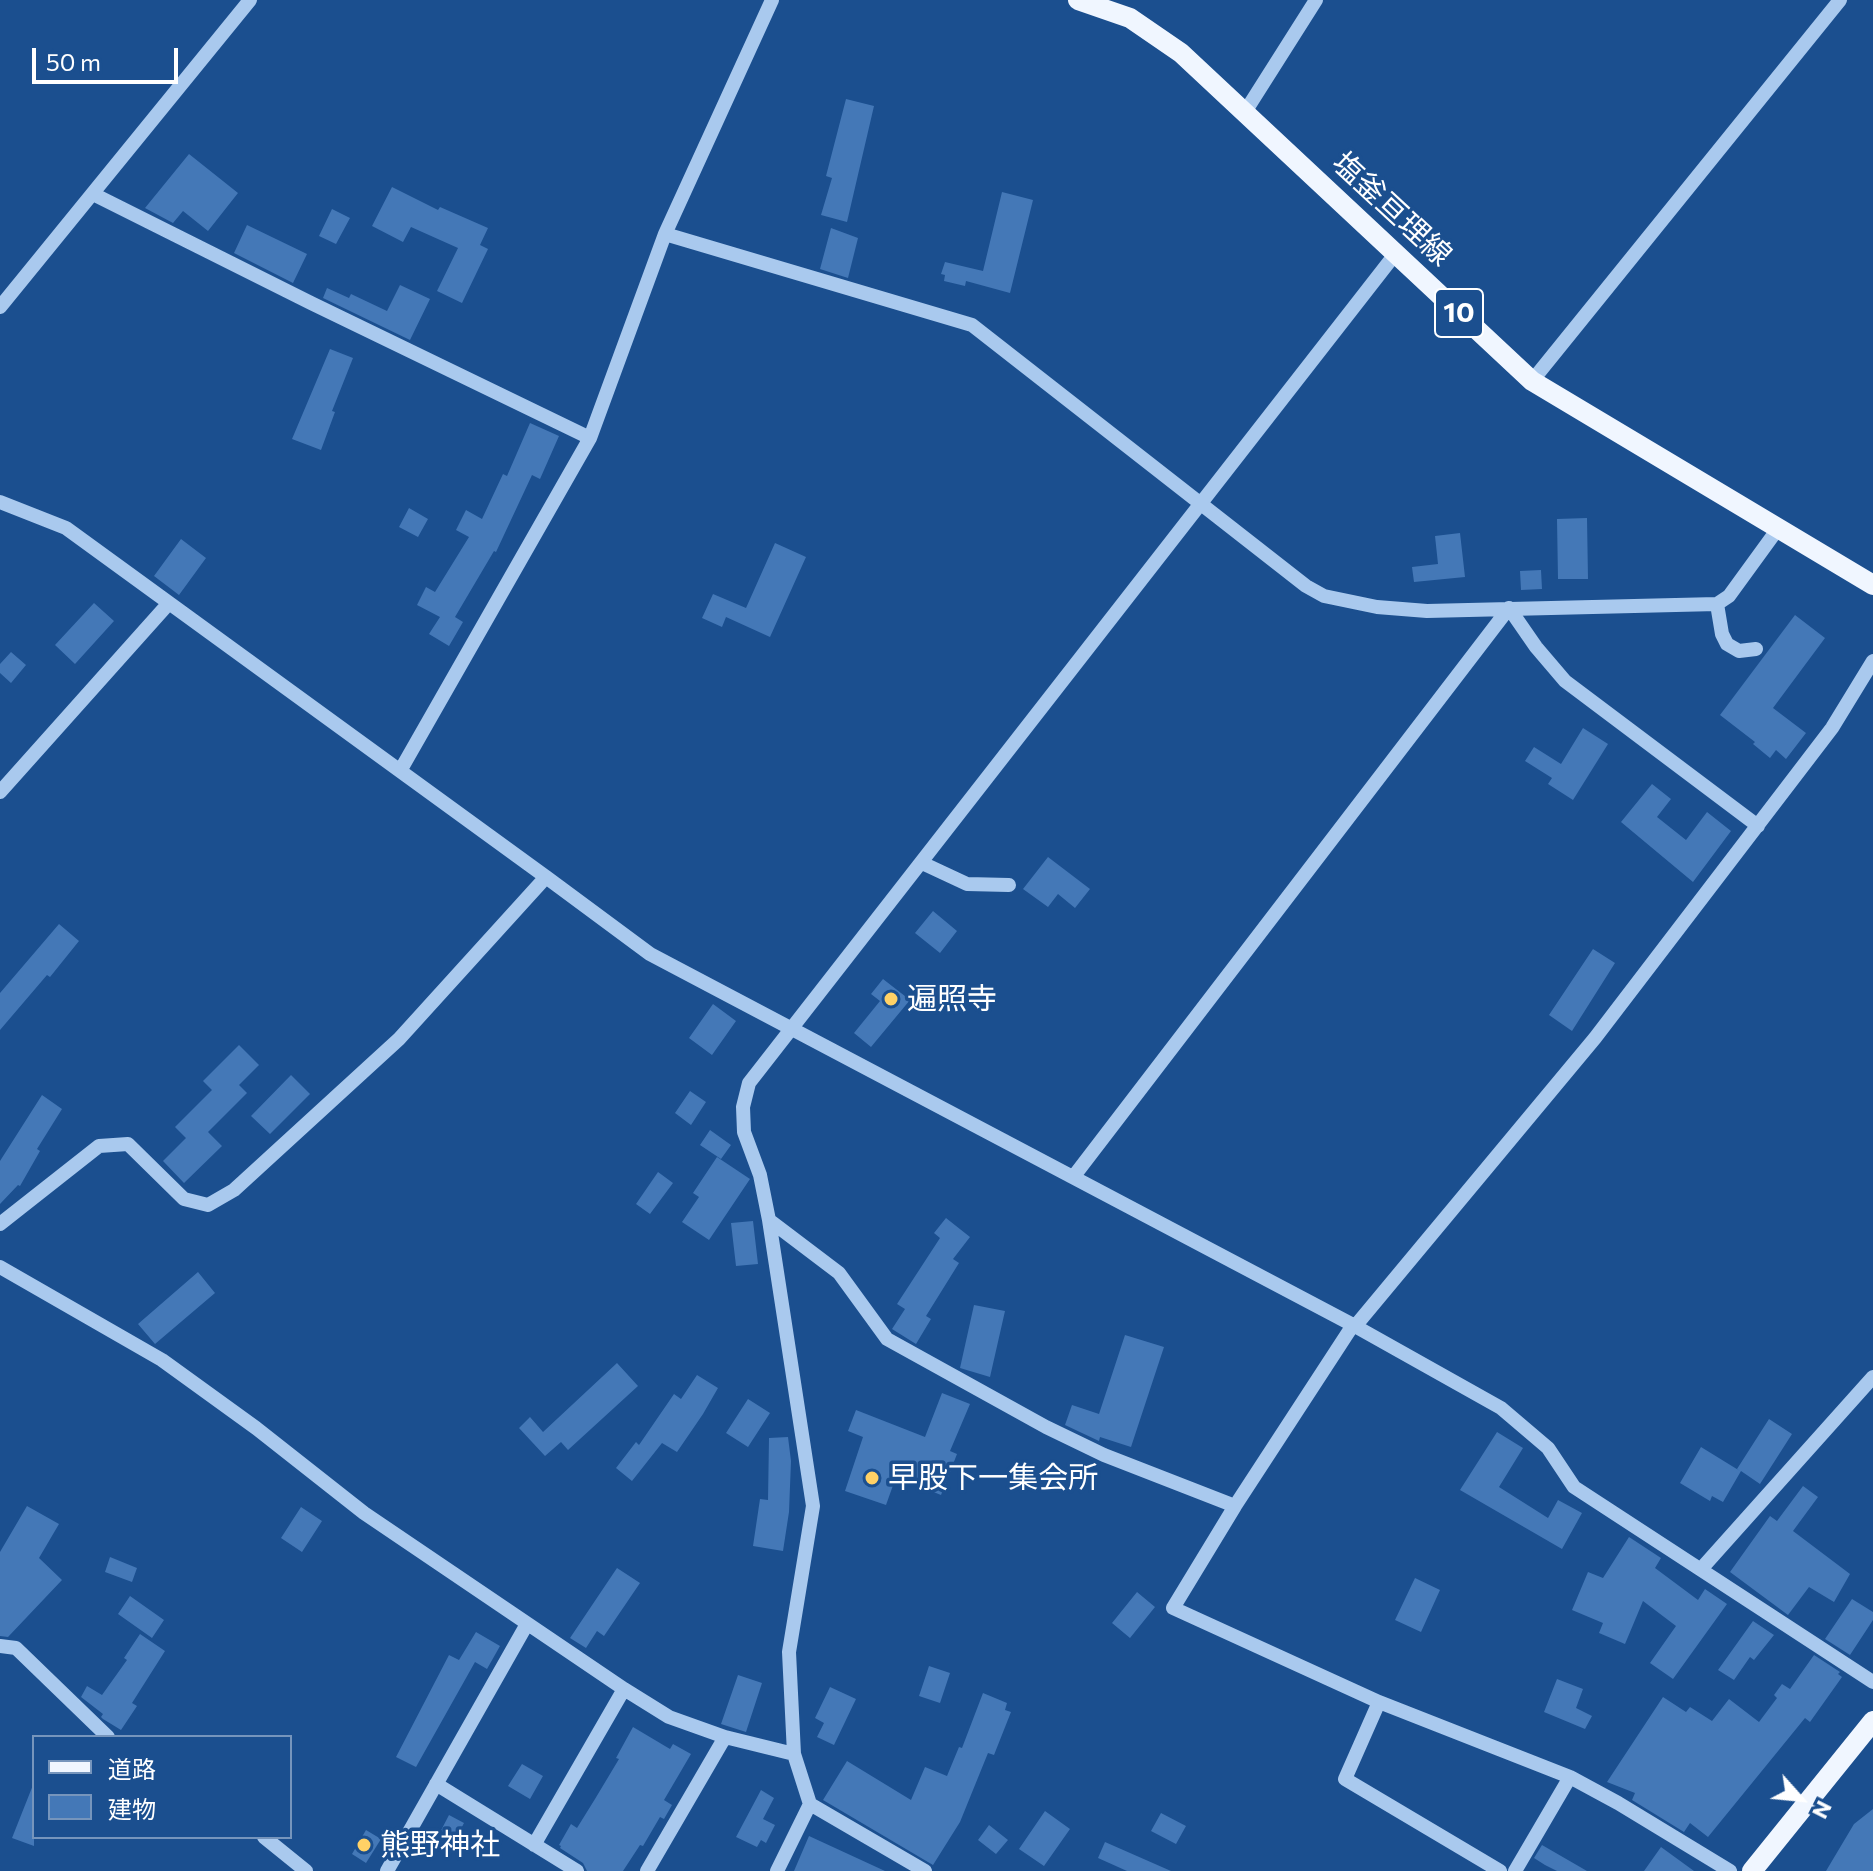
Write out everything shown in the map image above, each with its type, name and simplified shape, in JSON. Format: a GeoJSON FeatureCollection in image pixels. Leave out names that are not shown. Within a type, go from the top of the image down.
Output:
{"type":"FeatureCollection","features":[{"type":"Feature","properties":{"kind":"main road","name":"塩釜亘理線"},"geometry":{"type":"LineString","coordinates":[[1078,0],[1130,18],[1181,53],[1532,381],[1873,585]]}},
{"type":"Feature","properties":{"kind":"main road"},"geometry":{"type":"LineString","coordinates":[[1752,1871],[1873,1721]]}},
{"type":"Feature","properties":{"kind":"street"},"geometry":{"type":"LineString","coordinates":[[0,307],[250,0]]}},
{"type":"Feature","properties":{"kind":"street"},"geometry":{"type":"LineString","coordinates":[[400,771],[590,438],[665,234],[772,0]]}},
{"type":"Feature","properties":{"kind":"street"},"geometry":{"type":"LineString","coordinates":[[1245,112],[1316,0]]}},
{"type":"Feature","properties":{"kind":"street"},"geometry":{"type":"LineString","coordinates":[[1532,381],[1840,0]]}},
{"type":"Feature","properties":{"kind":"street"},"geometry":{"type":"LineString","coordinates":[[93,194],[590,438]]}},
{"type":"Feature","properties":{"kind":"street"},"geometry":{"type":"LineString","coordinates":[[665,234],[972,325],[1306,586],[1324,596],[1377,607],[1427,611],[1717,604],[1729,596],[1777,530]]}},
{"type":"Feature","properties":{"kind":"street"},"geometry":{"type":"LineString","coordinates":[[925,1871],[810,1804],[794,1754],[789,1652],[813,1506],[769,1220],[760,1175],[744,1132],[743,1107],[749,1083],[1396,253]]}},
{"type":"Feature","properties":{"kind":"street"},"geometry":{"type":"LineString","coordinates":[[0,502],[66,528],[650,954],[1074,1176],[1501,1408],[1548,1448],[1574,1487],[1873,1682]]}},
{"type":"Feature","properties":{"kind":"street"},"geometry":{"type":"LineString","coordinates":[[0,792],[169,603]]}},
{"type":"Feature","properties":{"kind":"street"},"geometry":{"type":"LineString","coordinates":[[1717,604],[1722,634],[1727,644],[1739,651],[1756,649]]}},
{"type":"Feature","properties":{"kind":"street"},"geometry":{"type":"LineString","coordinates":[[1509,608],[1565,681],[1758,826]]}},
{"type":"Feature","properties":{"kind":"street"},"geometry":{"type":"LineString","coordinates":[[1074,1176],[1509,608]]}},
{"type":"Feature","properties":{"kind":"street"},"geometry":{"type":"LineString","coordinates":[[1730,1871],[1570,1777],[1379,1702],[1173,1608],[1235,1506],[1353,1325],[1357,1324],[1595,1038],[1832,728],[1873,661]]}},
{"type":"Feature","properties":{"kind":"street"},"geometry":{"type":"LineString","coordinates":[[922,863],[967,884],[1009,885]]}},
{"type":"Feature","properties":{"kind":"street"},"geometry":{"type":"LineString","coordinates":[[0,1224],[99,1146],[128,1144],[184,1199],[208,1205],[234,1190],[399,1039],[546,877]]}},
{"type":"Feature","properties":{"kind":"street"},"geometry":{"type":"LineString","coordinates":[[769,1220],[839,1273],[887,1339],[1058,1433],[1104,1455],[1235,1506]]}},
{"type":"Feature","properties":{"kind":"street"},"geometry":{"type":"LineString","coordinates":[[0,1267],[162,1360],[364,1513],[669,1717],[725,1737],[794,1754]]}},
{"type":"Feature","properties":{"kind":"street"},"geometry":{"type":"LineString","coordinates":[[1702,1568],[1873,1377]]}},
{"type":"Feature","properties":{"kind":"street"},"geometry":{"type":"LineString","coordinates":[[387,1871],[527,1624]]}},
{"type":"Feature","properties":{"kind":"street"},"geometry":{"type":"LineString","coordinates":[[0,1646],[16,1648],[106,1735]]}},
{"type":"Feature","properties":{"kind":"street"},"geometry":{"type":"LineString","coordinates":[[534,1845],[624,1689]]}},
{"type":"Feature","properties":{"kind":"street"},"geometry":{"type":"LineString","coordinates":[[1379,1702],[1345,1779],[1500,1871]]}},
{"type":"Feature","properties":{"kind":"street"},"geometry":{"type":"LineString","coordinates":[[647,1871],[725,1737]]}},
{"type":"Feature","properties":{"kind":"street"},"geometry":{"type":"LineString","coordinates":[[1515,1871],[1570,1777]]}},
{"type":"Feature","properties":{"kind":"street"},"geometry":{"type":"LineString","coordinates":[[436,1784],[577,1871]]}},
{"type":"Feature","properties":{"kind":"street"},"geometry":{"type":"LineString","coordinates":[[777,1871],[810,1804]]}},
{"type":"Feature","properties":{"kind":"street"},"geometry":{"type":"LineString","coordinates":[[266,1839],[306,1871]]}},
{"type":"Feature","properties":{"kind":"building"},"geometry":{"type":"Polygon","coordinates":[[[846,99],[874,106],[847,222],[821,215],[832,178],[826,176],[846,99]]]}},
{"type":"Feature","properties":{"kind":"building"},"geometry":{"type":"Polygon","coordinates":[[[189,154],[238,193],[208,231],[183,211],[173,223],[145,208],[189,154]]]}},
{"type":"Feature","properties":{"kind":"building"},"geometry":{"type":"Polygon","coordinates":[[[392,187],[438,210],[440,207],[488,228],[480,245],[488,249],[462,303],[437,291],[458,248],[411,227],[403,242],[372,226],[392,187]]]}},
{"type":"Feature","properties":{"kind":"building"},"geometry":{"type":"Polygon","coordinates":[[[1002,192],[1033,200],[1010,293],[966,281],[965,286],[944,281],[945,275],[941,274],[945,262],[983,271],[1002,192]]]}},
{"type":"Feature","properties":{"kind":"building"},"geometry":{"type":"Polygon","coordinates":[[[332,209],[350,218],[336,244],[319,236],[332,209]]]}},
{"type":"Feature","properties":{"kind":"building"},"geometry":{"type":"Polygon","coordinates":[[[247,225],[307,254],[293,283],[234,253],[247,225]]]}},
{"type":"Feature","properties":{"kind":"building"},"geometry":{"type":"Polygon","coordinates":[[[831,228],[858,238],[848,278],[820,269],[831,228]]]}},
{"type":"Feature","properties":{"kind":"building"},"geometry":{"type":"Polygon","coordinates":[[[400,285],[430,299],[410,340],[323,298],[327,288],[349,298],[351,294],[387,311],[400,285]]]}},
{"type":"Feature","properties":{"kind":"building"},"geometry":{"type":"Polygon","coordinates":[[[330,349],[353,358],[332,411],[335,412],[321,450],[292,439],[330,349]]]}},
{"type":"Feature","properties":{"kind":"building"},"geometry":{"type":"Polygon","coordinates":[[[530,423],[559,436],[540,479],[532,475],[496,552],[455,617],[463,622],[449,646],[429,634],[440,617],[417,605],[426,587],[435,592],[469,537],[456,530],[466,510],[482,519],[503,474],[507,476],[530,423]]]}},
{"type":"Feature","properties":{"kind":"building"},"geometry":{"type":"Polygon","coordinates":[[[409,508],[428,519],[418,537],[399,527],[409,508]]]}},
{"type":"Feature","properties":{"kind":"building"},"geometry":{"type":"Polygon","coordinates":[[[1587,518],[1588,579],[1558,579],[1557,519],[1587,518]]]}},
{"type":"Feature","properties":{"kind":"building"},"geometry":{"type":"Polygon","coordinates":[[[1460,533],[1465,577],[1414,582],[1412,567],[1438,564],[1435,536],[1460,533]]]}},
{"type":"Feature","properties":{"kind":"building"},"geometry":{"type":"Polygon","coordinates":[[[181,539],[206,558],[179,595],[154,576],[181,539]]]}},
{"type":"Feature","properties":{"kind":"building"},"geometry":{"type":"Polygon","coordinates":[[[775,543],[806,557],[770,637],[726,617],[722,627],[702,618],[713,594],[746,608],[775,543]]]}},
{"type":"Feature","properties":{"kind":"building"},"geometry":{"type":"Polygon","coordinates":[[[1541,570],[1542,589],[1521,590],[1520,571],[1541,570]]]}},
{"type":"Feature","properties":{"kind":"building"},"geometry":{"type":"Polygon","coordinates":[[[94,603],[114,621],[75,664],[55,645],[94,603]]]}},
{"type":"Feature","properties":{"kind":"building"},"geometry":{"type":"Polygon","coordinates":[[[1795,615],[1825,638],[1773,708],[1806,733],[1786,759],[1776,750],[1770,758],[1720,715],[1795,615]]]}},
{"type":"Feature","properties":{"kind":"building"},"geometry":{"type":"Polygon","coordinates":[[[11,652],[26,665],[11,683],[0,673],[0,664],[11,652]]]}},
{"type":"Feature","properties":{"kind":"building"},"geometry":{"type":"Polygon","coordinates":[[[1583,728],[1608,744],[1573,800],[1548,784],[1552,778],[1525,761],[1534,747],[1561,764],[1583,728]]]}},
{"type":"Feature","properties":{"kind":"building"},"geometry":{"type":"Polygon","coordinates":[[[1652,784],[1671,799],[1657,817],[1686,840],[1707,812],[1731,831],[1693,882],[1621,822],[1652,784]]]}},
{"type":"Feature","properties":{"kind":"building"},"geometry":{"type":"Polygon","coordinates":[[[1048,857],[1090,889],[1075,908],[1058,894],[1048,907],[1023,889],[1048,857]]]}},
{"type":"Feature","properties":{"kind":"building"},"geometry":{"type":"Polygon","coordinates":[[[933,911],[957,931],[940,953],[915,933],[933,911]]]}},
{"type":"Feature","properties":{"kind":"building"},"geometry":{"type":"Polygon","coordinates":[[[59,924],[79,941],[0,1030],[0,993],[59,924]]]}},
{"type":"Feature","properties":{"kind":"building"},"geometry":{"type":"Polygon","coordinates":[[[1593,949],[1615,963],[1572,1031],[1549,1015],[1593,949]]]}},
{"type":"Feature","properties":{"kind":"building"},"geometry":{"type":"Polygon","coordinates":[[[883,979],[910,1000],[871,1047],[854,1033],[880,1001],[871,994],[883,979]]]}},
{"type":"Feature","properties":{"kind":"building"},"geometry":{"type":"Polygon","coordinates":[[[713,1004],[736,1021],[712,1055],[689,1038],[713,1004]]]}},
{"type":"Feature","properties":{"kind":"building"},"geometry":{"type":"Polygon","coordinates":[[[239,1045],[259,1065],[239,1085],[247,1093],[208,1132],[222,1146],[184,1183],[163,1161],[186,1138],[175,1127],[212,1090],[203,1081],[239,1045]]]}},
{"type":"Feature","properties":{"kind":"building"},"geometry":{"type":"Polygon","coordinates":[[[291,1075],[310,1094],[270,1134],[251,1116],[291,1075]]]}},
{"type":"Feature","properties":{"kind":"building"},"geometry":{"type":"Polygon","coordinates":[[[690,1091],[706,1102],[691,1125],[675,1113],[690,1091]]]}},
{"type":"Feature","properties":{"kind":"building"},"geometry":{"type":"Polygon","coordinates":[[[42,1095],[62,1109],[37,1149],[40,1151],[20,1186],[0,1204],[0,1161],[42,1095]]]}},
{"type":"Feature","properties":{"kind":"building"},"geometry":{"type":"Polygon","coordinates":[[[710,1130],[731,1145],[721,1159],[700,1145],[710,1130]]]}},
{"type":"Feature","properties":{"kind":"building"},"geometry":{"type":"Polygon","coordinates":[[[717,1157],[750,1179],[709,1240],[682,1222],[699,1197],[693,1193],[717,1157]]]}},
{"type":"Feature","properties":{"kind":"building"},"geometry":{"type":"Polygon","coordinates":[[[658,1172],[673,1183],[650,1214],[636,1204],[658,1172]]]}},
{"type":"Feature","properties":{"kind":"building"},"geometry":{"type":"Polygon","coordinates":[[[946,1218],[970,1237],[953,1259],[959,1263],[926,1316],[931,1319],[916,1344],[892,1329],[905,1309],[897,1304],[940,1238],[934,1233],[946,1218]]]}},
{"type":"Feature","properties":{"kind":"building"},"geometry":{"type":"Polygon","coordinates":[[[753,1221],[758,1264],[736,1266],[731,1223],[753,1221]]]}},
{"type":"Feature","properties":{"kind":"building"},"geometry":{"type":"Polygon","coordinates":[[[198,1272],[215,1293],[155,1344],[138,1324],[198,1272]]]}},
{"type":"Feature","properties":{"kind":"building"},"geometry":{"type":"Polygon","coordinates":[[[974,1305],[1005,1311],[990,1377],[960,1368],[974,1305]]]}},
{"type":"Feature","properties":{"kind":"building"},"geometry":{"type":"Polygon","coordinates":[[[1125,1335],[1164,1347],[1131,1447],[1100,1437],[1099,1441],[1065,1425],[1072,1405],[1099,1414],[1125,1335]]]}},
{"type":"Feature","properties":{"kind":"building"},"geometry":{"type":"Polygon","coordinates":[[[617,1363],[638,1386],[568,1450],[561,1442],[545,1456],[519,1428],[530,1417],[543,1432],[617,1363]]]}},
{"type":"Feature","properties":{"kind":"building"},"geometry":{"type":"Polygon","coordinates":[[[697,1375],[718,1388],[703,1414],[677,1452],[662,1443],[632,1481],[616,1468],[636,1442],[639,1445],[674,1394],[681,1399],[697,1375]]]}},
{"type":"Feature","properties":{"kind":"building"},"geometry":{"type":"Polygon","coordinates":[[[942,1393],[970,1404],[950,1451],[957,1454],[941,1495],[896,1477],[886,1505],[845,1491],[863,1437],[848,1431],[856,1410],[925,1437],[942,1393]]]}},
{"type":"Feature","properties":{"kind":"building"},"geometry":{"type":"Polygon","coordinates":[[[748,1399],[770,1413],[748,1447],[726,1433],[748,1399]]]}},
{"type":"Feature","properties":{"kind":"building"},"geometry":{"type":"Polygon","coordinates":[[[1769,1419],[1792,1434],[1760,1484],[1741,1471],[1723,1502],[1712,1496],[1710,1501],[1680,1483],[1701,1447],[1740,1471],[1737,1469],[1769,1419]]]}},
{"type":"Feature","properties":{"kind":"building"},"geometry":{"type":"Polygon","coordinates":[[[1497,1432],[1523,1448],[1499,1487],[1548,1518],[1558,1500],[1582,1513],[1562,1549],[1460,1490],[1497,1432]]]}},
{"type":"Feature","properties":{"kind":"building"},"geometry":{"type":"Polygon","coordinates":[[[788,1437],[791,1461],[789,1512],[783,1551],[753,1546],[760,1499],[768,1500],[769,1438],[788,1437]]]}},
{"type":"Feature","properties":{"kind":"building"},"geometry":{"type":"Polygon","coordinates":[[[1803,1486],[1818,1497],[1793,1531],[1850,1574],[1834,1602],[1809,1587],[1788,1615],[1730,1572],[1770,1516],[1777,1521],[1803,1486]]]}},
{"type":"Feature","properties":{"kind":"building"},"geometry":{"type":"Polygon","coordinates":[[[27,1506],[59,1524],[39,1558],[62,1580],[8,1637],[0,1636],[0,1552],[27,1506]]]}},
{"type":"Feature","properties":{"kind":"building"},"geometry":{"type":"Polygon","coordinates":[[[301,1507],[322,1521],[302,1552],[281,1538],[301,1507]]]}},
{"type":"Feature","properties":{"kind":"building"},"geometry":{"type":"Polygon","coordinates":[[[1629,1537],[1661,1558],[1655,1568],[1698,1600],[1705,1589],[1727,1604],[1673,1679],[1650,1663],[1676,1626],[1643,1601],[1625,1644],[1599,1633],[1603,1623],[1572,1610],[1588,1572],[1603,1578],[1629,1537]]]}},
{"type":"Feature","properties":{"kind":"building"},"geometry":{"type":"Polygon","coordinates":[[[110,1557],[137,1568],[132,1582],[105,1572],[110,1557]]]}},
{"type":"Feature","properties":{"kind":"building"},"geometry":{"type":"Polygon","coordinates":[[[617,1568],[640,1583],[604,1636],[597,1631],[586,1648],[570,1638],[617,1568]]]}},
{"type":"Feature","properties":{"kind":"building"},"geometry":{"type":"Polygon","coordinates":[[[1415,1578],[1440,1590],[1421,1632],[1395,1620],[1415,1578]]]}},
{"type":"Feature","properties":{"kind":"building"},"geometry":{"type":"Polygon","coordinates":[[[1137,1592],[1155,1607],[1130,1638],[1112,1623],[1137,1592]]]}},
{"type":"Feature","properties":{"kind":"building"},"geometry":{"type":"Polygon","coordinates":[[[130,1596],[164,1620],[152,1638],[118,1614],[130,1596]]]}},
{"type":"Feature","properties":{"kind":"building"},"geometry":{"type":"Polygon","coordinates":[[[1852,1599],[1873,1612],[1873,1620],[1850,1655],[1825,1639],[1852,1599]]]}},
{"type":"Feature","properties":{"kind":"building"},"geometry":{"type":"Polygon","coordinates":[[[1753,1621],[1774,1635],[1754,1660],[1750,1657],[1734,1680],[1718,1670],[1753,1621]]]}},
{"type":"Feature","properties":{"kind":"building"},"geometry":{"type":"Polygon","coordinates":[[[476,1632],[500,1646],[487,1669],[475,1662],[416,1767],[396,1757],[449,1655],[459,1660],[476,1632]]]}},
{"type":"Feature","properties":{"kind":"building"},"geometry":{"type":"Polygon","coordinates":[[[140,1634],[165,1651],[132,1703],[137,1706],[121,1730],[103,1719],[103,1714],[81,1697],[87,1686],[102,1695],[127,1660],[124,1658],[140,1634]]]}},
{"type":"Feature","properties":{"kind":"building"},"geometry":{"type":"Polygon","coordinates":[[[1814,1655],[1840,1672],[1838,1674],[1842,1677],[1810,1722],[1805,1718],[1708,1837],[1690,1823],[1684,1832],[1632,1800],[1635,1793],[1607,1782],[1663,1697],[1686,1712],[1690,1707],[1712,1721],[1729,1699],[1759,1722],[1777,1698],[1774,1695],[1782,1684],[1790,1689],[1814,1655]]]}},
{"type":"Feature","properties":{"kind":"building"},"geometry":{"type":"Polygon","coordinates":[[[929,1666],[950,1673],[940,1703],[919,1696],[929,1666]]]}},
{"type":"Feature","properties":{"kind":"building"},"geometry":{"type":"Polygon","coordinates":[[[738,1675],[762,1683],[746,1732],[721,1724],[738,1675]]]}},
{"type":"Feature","properties":{"kind":"building"},"geometry":{"type":"Polygon","coordinates":[[[1557,1679],[1583,1689],[1576,1708],[1592,1716],[1585,1729],[1544,1712],[1557,1679]]]}},
{"type":"Feature","properties":{"kind":"building"},"geometry":{"type":"Polygon","coordinates":[[[830,1687],[856,1699],[834,1745],[817,1737],[824,1723],[815,1718],[830,1687]]]}},
{"type":"Feature","properties":{"kind":"building"},"geometry":{"type":"Polygon","coordinates":[[[983,1693],[1007,1703],[1005,1710],[1011,1712],[994,1755],[988,1753],[960,1822],[933,1865],[823,1800],[847,1761],[911,1800],[925,1767],[947,1776],[959,1747],[962,1748],[983,1693]]]}},
{"type":"Feature","properties":{"kind":"building"},"geometry":{"type":"Polygon","coordinates":[[[633,1727],[670,1749],[673,1744],[691,1754],[664,1800],[672,1805],[664,1819],[660,1817],[623,1871],[587,1871],[583,1863],[559,1845],[571,1824],[577,1828],[619,1759],[616,1758],[633,1727]]]}},
{"type":"Feature","properties":{"kind":"building"},"geometry":{"type":"Polygon","coordinates":[[[522,1764],[543,1776],[530,1799],[508,1786],[522,1764]]]}},
{"type":"Feature","properties":{"kind":"building"},"geometry":{"type":"Polygon","coordinates":[[[32,1788],[34,1846],[12,1838],[32,1788]]]}},
{"type":"Feature","properties":{"kind":"building"},"geometry":{"type":"Polygon","coordinates":[[[761,1790],[774,1798],[763,1819],[775,1825],[766,1843],[761,1840],[757,1847],[736,1837],[761,1790]]]}},
{"type":"Feature","properties":{"kind":"building"},"geometry":{"type":"Polygon","coordinates":[[[1873,1809],[1873,1871],[1826,1871],[1854,1824],[1873,1809]]]}},
{"type":"Feature","properties":{"kind":"building"},"geometry":{"type":"Polygon","coordinates":[[[1045,1811],[1070,1829],[1044,1866],[1019,1849],[1045,1811]]]}},
{"type":"Feature","properties":{"kind":"building"},"geometry":{"type":"Polygon","coordinates":[[[1161,1813],[1186,1826],[1176,1844],[1151,1831],[1161,1813]]]}},
{"type":"Feature","properties":{"kind":"building"},"geometry":{"type":"Polygon","coordinates":[[[449,1815],[464,1823],[450,1850],[435,1842],[449,1815]]]}},
{"type":"Feature","properties":{"kind":"building"},"geometry":{"type":"Polygon","coordinates":[[[989,1825],[1008,1840],[996,1854],[978,1840],[989,1825]]]}},
{"type":"Feature","properties":{"kind":"building"},"geometry":{"type":"Polygon","coordinates":[[[366,1830],[381,1839],[366,1863],[352,1854],[366,1830]]]}},
{"type":"Feature","properties":{"kind":"building"},"geometry":{"type":"Polygon","coordinates":[[[809,1836],[885,1871],[794,1871],[809,1836]]]}},
{"type":"Feature","properties":{"kind":"building"},"geometry":{"type":"Polygon","coordinates":[[[1105,1842],[1171,1871],[1127,1871],[1098,1858],[1105,1842]]]}},
{"type":"Feature","properties":{"kind":"building"},"geometry":{"type":"Polygon","coordinates":[[[1542,1845],[1587,1871],[1557,1871],[1545,1865],[1534,1858],[1542,1845]]]}},
{"type":"Feature","properties":{"kind":"building"},"geometry":{"type":"Polygon","coordinates":[[[1661,1847],[1694,1871],[1644,1871],[1661,1847]]]}},
{"type":"Feature","properties":{"kind":"place","name":"遍照寺"},"geometry":{"type":"Point","coordinates":[891,999]}},
{"type":"Feature","properties":{"kind":"place","name":"早股下一集会所"},"geometry":{"type":"Point","coordinates":[872,1478]}},
{"type":"Feature","properties":{"kind":"place","name":"熊野神社"},"geometry":{"type":"Point","coordinates":[364,1845]}}]}
